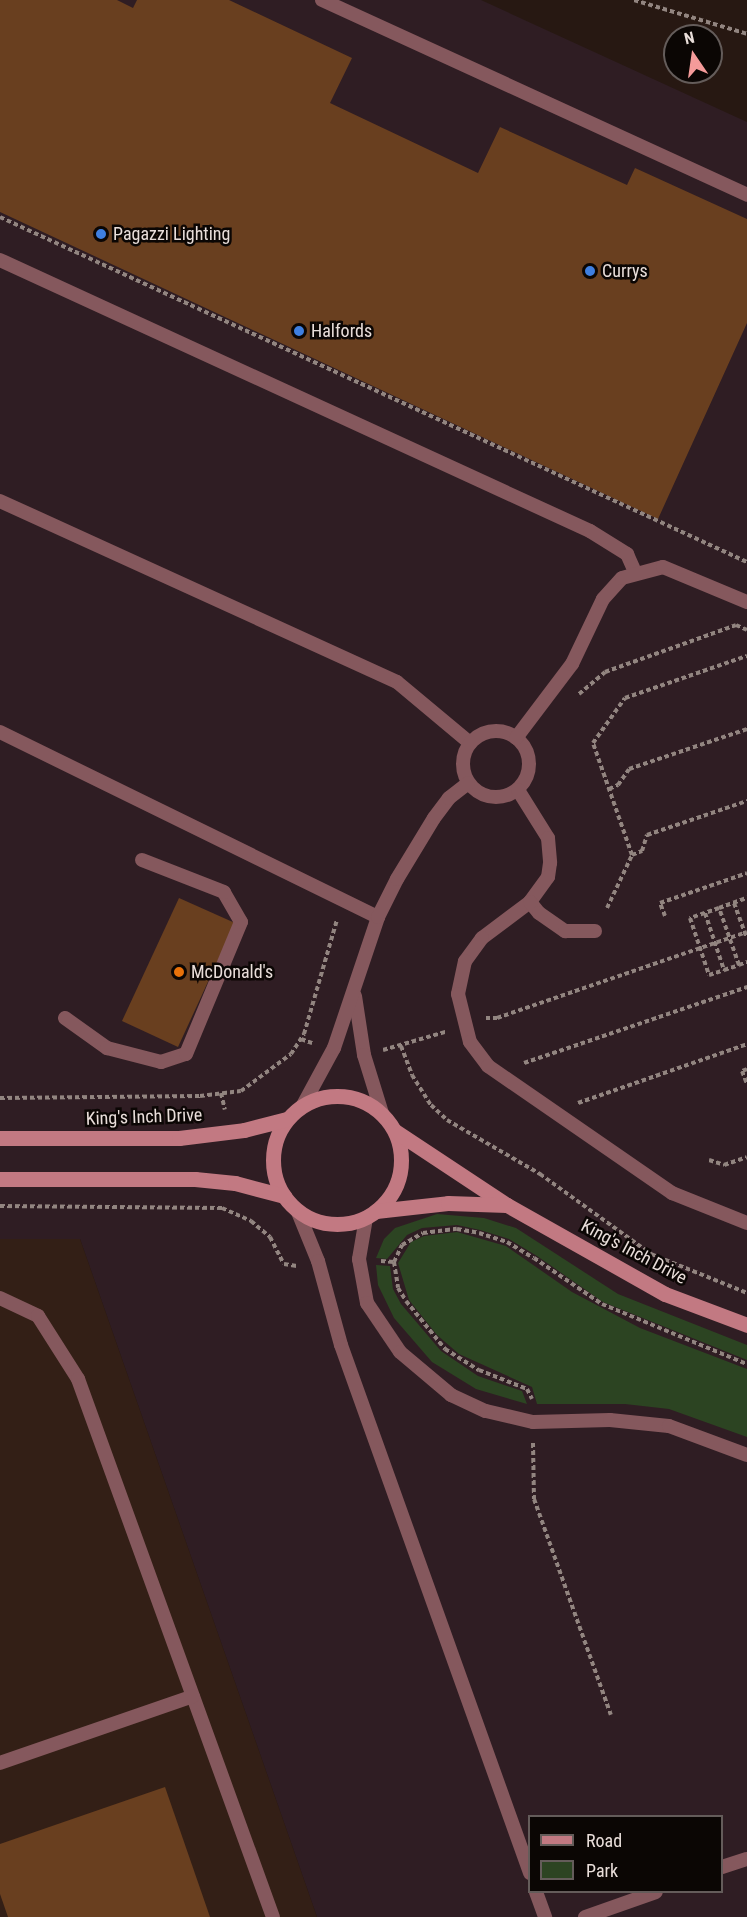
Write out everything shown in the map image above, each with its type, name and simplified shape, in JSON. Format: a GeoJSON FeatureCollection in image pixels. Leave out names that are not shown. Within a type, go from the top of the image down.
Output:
{"type":"FeatureCollection","features":[{"type":"Feature","properties":{"kind":"street","name":"King's Inch Drive"},"geometry":{"type":"LineString","coordinates":[[371,1214],[392,1195],[400,1175],[402,1152],[395,1131],[382,1113],[364,1101],[343,1095],[322,1097],[303,1105],[287,1119],[276,1137],[272,1157],[275,1178],[284,1196],[298,1212],[317,1221],[338,1224],[371,1214],[448,1203],[507,1205]]}},
{"type":"Feature","properties":{"kind":"street","name":"King's Inch Drive"},"geometry":{"type":"LineString","coordinates":[[0,1138],[179,1138],[244,1130],[287,1119]]}},
{"type":"Feature","properties":{"kind":"street","name":"King's Inch Drive"},"geometry":{"type":"LineString","coordinates":[[395,1131],[507,1205],[665,1294],[747,1325]]}},
{"type":"Feature","properties":{"kind":"street"},"geometry":{"type":"LineString","coordinates":[[0,1179],[195,1179],[235,1183],[284,1196]]}},
{"type":"Feature","properties":{"kind":"lane"},"geometry":{"type":"LineString","coordinates":[[322,0],[747,195]]}},
{"type":"Feature","properties":{"kind":"lane"},"geometry":{"type":"LineString","coordinates":[[0,260],[590,531],[627,554],[635,572]]}},
{"type":"Feature","properties":{"kind":"lane"},"geometry":{"type":"LineString","coordinates":[[0,501],[397,682],[470,743]]}},
{"type":"Feature","properties":{"kind":"lane"},"geometry":{"type":"LineString","coordinates":[[516,738],[572,664],[611,588],[635,572],[663,567],[747,602]]}},
{"type":"Feature","properties":{"kind":"lane"},"geometry":{"type":"LineString","coordinates":[[488,731],[500,731],[516,738],[529,757],[529,769],[518,790],[507,796],[487,797],[468,783],[462,764],[470,743],[488,731]]}},
{"type":"Feature","properties":{"kind":"lane"},"geometry":{"type":"LineString","coordinates":[[0,732],[378,917]]}},
{"type":"Feature","properties":{"kind":"lane"},"geometry":{"type":"LineString","coordinates":[[303,1105],[334,1048],[378,917],[416,844],[449,798],[468,783]]}},
{"type":"Feature","properties":{"kind":"lane"},"geometry":{"type":"LineString","coordinates":[[518,790],[540,824],[551,850],[548,877],[530,902],[489,932],[465,961],[458,993],[464,1025],[480,1059],[672,1193],[747,1222]]}},
{"type":"Feature","properties":{"kind":"lane"},"geometry":{"type":"LineString","coordinates":[[65,1018],[107,1048],[161,1062],[186,1054],[241,921],[224,892],[142,860]]}},
{"type":"Feature","properties":{"kind":"lane"},"geometry":{"type":"LineString","coordinates":[[530,902],[539,914],[565,931],[595,931]]}},
{"type":"Feature","properties":{"kind":"lane"},"geometry":{"type":"LineString","coordinates":[[354,994],[364,1055],[382,1113]]}},
{"type":"Feature","properties":{"kind":"lane"},"geometry":{"type":"LineString","coordinates":[[298,1212],[318,1262],[341,1345],[528,1867]]}},
{"type":"Feature","properties":{"kind":"lane"},"geometry":{"type":"LineString","coordinates":[[371,1214],[359,1259],[370,1310],[409,1362],[436,1386],[467,1403],[533,1422],[644,1422],[695,1435],[747,1455]]}},
{"type":"Feature","properties":{"kind":"lane"},"geometry":{"type":"LineString","coordinates":[[0,1298],[38,1316],[78,1379],[273,1917]]}},
{"type":"Feature","properties":{"kind":"lane"},"geometry":{"type":"LineString","coordinates":[[0,1763],[193,1696]]}},
{"type":"Feature","properties":{"kind":"lane"},"geometry":{"type":"LineString","coordinates":[[723,1867],[747,1859]]}},
{"type":"Feature","properties":{"kind":"lane"},"geometry":{"type":"LineString","coordinates":[[536,1893],[545,1917]]}},
{"type":"Feature","properties":{"kind":"lane"},"geometry":{"type":"LineString","coordinates":[[585,1917],[653,1893]]}},
{"type":"Feature","properties":{"kind":"path"},"geometry":{"type":"LineString","coordinates":[[634,0],[747,34]]}},
{"type":"Feature","properties":{"kind":"path"},"geometry":{"type":"LineString","coordinates":[[0,218],[747,562]]}},
{"type":"Feature","properties":{"kind":"path"},"geometry":{"type":"LineString","coordinates":[[554,687],[574,698],[605,672],[736,625],[747,630]]}},
{"type":"Feature","properties":{"kind":"path"},"geometry":{"type":"LineString","coordinates":[[632,855],[593,743],[625,698],[747,656]]}},
{"type":"Feature","properties":{"kind":"path"},"geometry":{"type":"LineString","coordinates":[[609,789],[618,785],[629,769],[747,729]]}},
{"type":"Feature","properties":{"kind":"path"},"geometry":{"type":"LineString","coordinates":[[607,908],[632,855],[642,850],[647,835],[747,801]]}},
{"type":"Feature","properties":{"kind":"path"},"geometry":{"type":"LineString","coordinates":[[665,916],[660,903],[747,873]]}},
{"type":"Feature","properties":{"kind":"path"},"geometry":{"type":"LineString","coordinates":[[747,898],[690,918],[709,975],[747,962]]}},
{"type":"Feature","properties":{"kind":"path"},"geometry":{"type":"LineString","coordinates":[[734,903],[747,938]]}},
{"type":"Feature","properties":{"kind":"path"},"geometry":{"type":"LineString","coordinates":[[719,908],[739,965]]}},
{"type":"Feature","properties":{"kind":"path"},"geometry":{"type":"LineString","coordinates":[[705,913],[724,970]]}},
{"type":"Feature","properties":{"kind":"path"},"geometry":{"type":"LineString","coordinates":[[364,1055],[401,1046],[464,1025],[497,1018],[746,932]]}},
{"type":"Feature","properties":{"kind":"path"},"geometry":{"type":"LineString","coordinates":[[519,1060],[526,1063],[747,987]]}},
{"type":"Feature","properties":{"kind":"path"},"geometry":{"type":"LineString","coordinates":[[565,1120],[579,1102],[747,1044]]}},
{"type":"Feature","properties":{"kind":"path"},"geometry":{"type":"LineString","coordinates":[[401,1046],[411,1075],[431,1105],[447,1120],[540,1174],[651,1254],[747,1293]]}},
{"type":"Feature","properties":{"kind":"path"},"geometry":{"type":"LineString","coordinates":[[747,1069],[742,1071],[747,1084]]}},
{"type":"Feature","properties":{"kind":"path"},"geometry":{"type":"LineString","coordinates":[[709,1160],[724,1165],[747,1157]]}},
{"type":"Feature","properties":{"kind":"path"},"geometry":{"type":"LineString","coordinates":[[0,1206],[222,1208],[241,1215],[270,1237],[284,1264],[290,1267],[318,1262]]}},
{"type":"Feature","properties":{"kind":"path"},"geometry":{"type":"LineString","coordinates":[[611,1715],[534,1499],[532,1394],[527,1389],[456,1357],[421,1324],[398,1288],[394,1262],[402,1245],[423,1233],[457,1229],[479,1233],[525,1253],[602,1304],[642,1324],[747,1364]]}},
{"type":"Feature","properties":{"kind":"path"},"geometry":{"type":"LineString","coordinates":[[359,1259],[394,1262]]}},
{"type":"Feature","properties":{"kind":"shaded area"},"geometry":{"type":"Polygon","coordinates":[[[0,0],[481,0],[747,122],[747,1917],[317,1917],[80,1239],[0,1239],[0,0]]]}},
{"type":"Feature","properties":{"kind":"shaded area"},"geometry":{"type":"Polygon","coordinates":[[[0,1239],[80,1239],[317,1917],[0,1917],[0,1239]]]}},
{"type":"Feature","properties":{"kind":"green space"},"geometry":{"type":"Polygon","coordinates":[[[437,1214],[484,1218],[516,1228],[618,1294],[747,1345],[747,1360],[603,1302],[509,1239],[480,1230],[457,1225],[422,1228],[407,1235],[387,1259],[376,1258],[384,1239],[395,1228],[437,1214]]]}},
{"type":"Feature","properties":{"kind":"green space"},"geometry":{"type":"Polygon","coordinates":[[[457,1232],[506,1246],[572,1292],[640,1328],[747,1369],[747,1437],[669,1409],[625,1404],[537,1404],[532,1387],[459,1354],[437,1335],[409,1300],[398,1263],[411,1242],[424,1236],[457,1232]]]}},
{"type":"Feature","properties":{"kind":"green space"},"geometry":{"type":"Polygon","coordinates":[[[376,1265],[390,1266],[393,1289],[401,1304],[441,1351],[478,1376],[522,1391],[527,1404],[476,1389],[432,1362],[394,1318],[378,1285],[376,1265]]]}},
{"type":"Feature","properties":{"kind":"building"},"geometry":{"type":"Polygon","coordinates":[[[0,0],[117,0],[133,8],[137,0],[229,0],[352,58],[330,103],[478,173],[500,127],[627,185],[635,168],[747,219],[747,323],[658,519],[0,212],[0,0]]]}},
{"type":"Feature","properties":{"kind":"building","name":"McDonald's"},"geometry":{"type":"Polygon","coordinates":[[[179,898],[235,923],[178,1047],[122,1021],[179,898]]]}},
{"type":"Feature","properties":{"kind":"building"},"geometry":{"type":"Polygon","coordinates":[[[165,1787],[210,1917],[8,1917],[0,1894],[0,1844],[165,1787]]]}},
{"type":"Feature","properties":{"kind":"place","name":"Pagazzi Lighting"},"geometry":{"type":"Point","coordinates":[101,234]}},
{"type":"Feature","properties":{"kind":"place","name":"Currys"},"geometry":{"type":"Point","coordinates":[590,271]}},
{"type":"Feature","properties":{"kind":"place","name":"Halfords"},"geometry":{"type":"Point","coordinates":[299,331]}},
{"type":"Feature","properties":{"kind":"place","name":"McDonald's"},"geometry":{"type":"Point","coordinates":[179,972]}}]}
